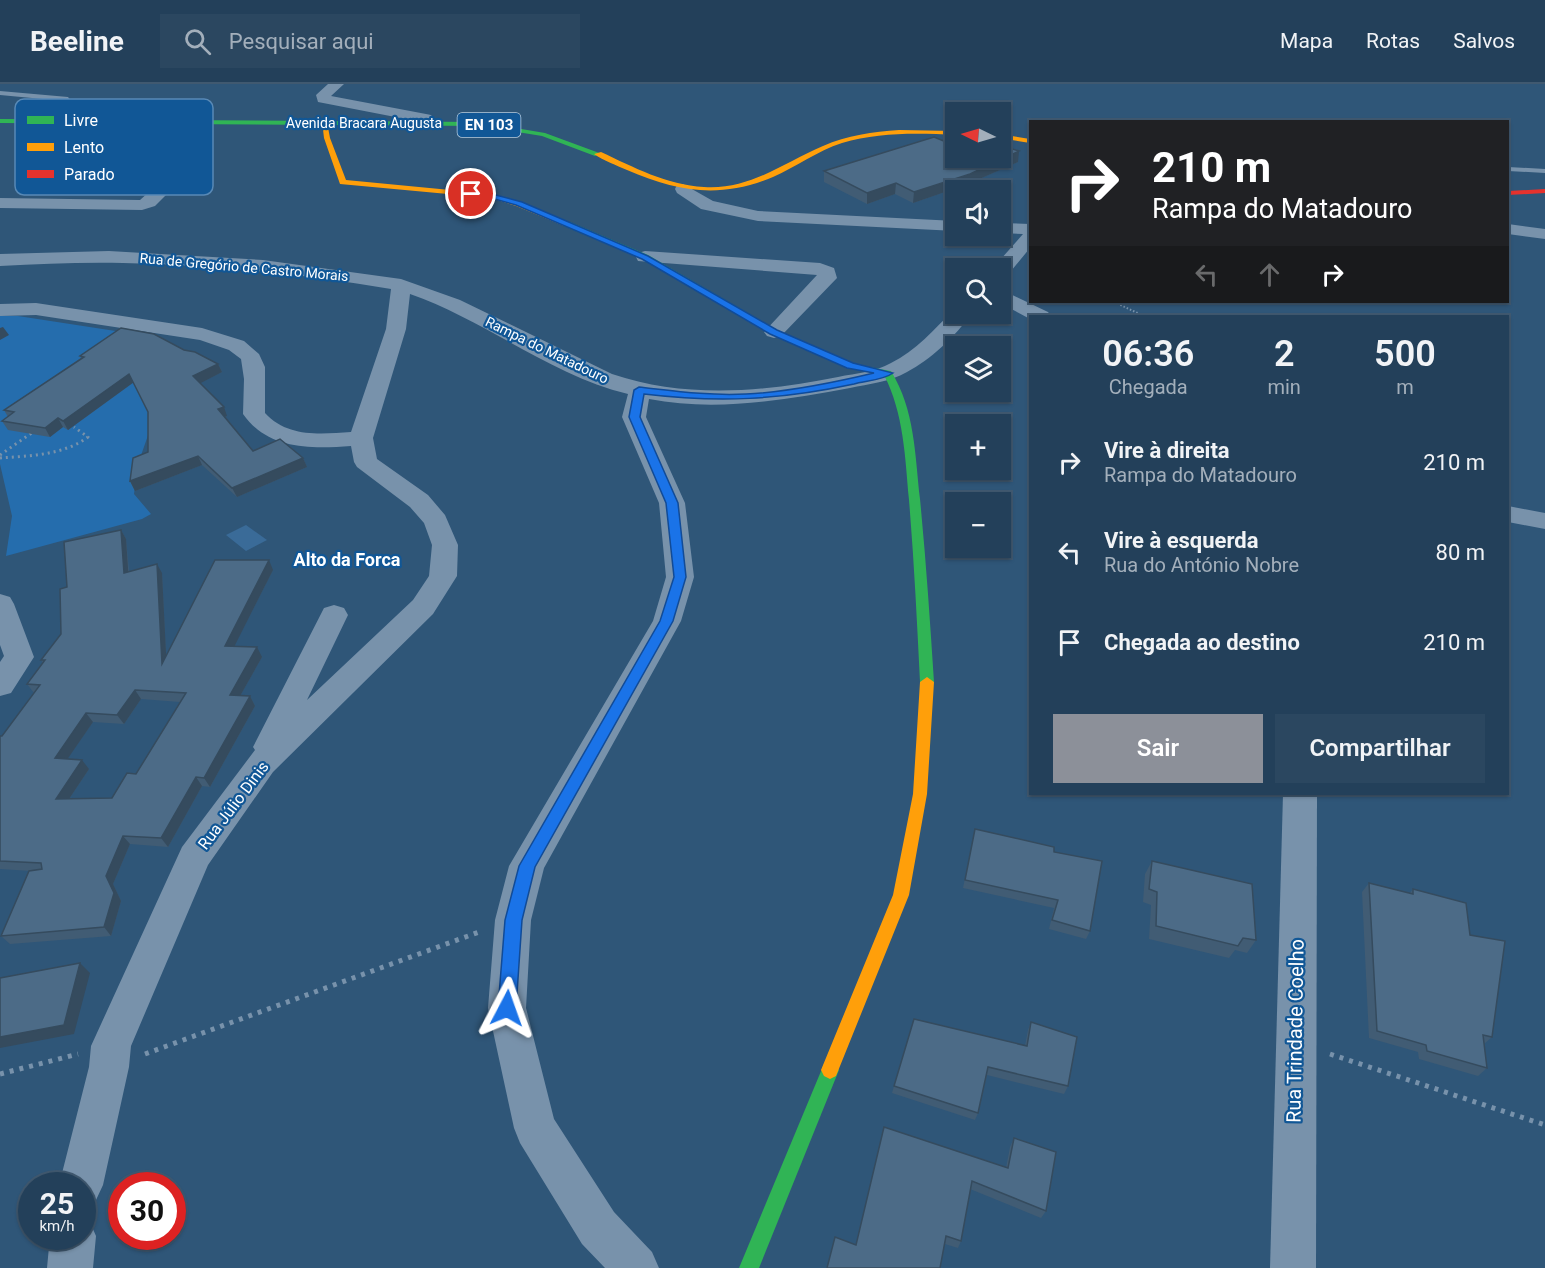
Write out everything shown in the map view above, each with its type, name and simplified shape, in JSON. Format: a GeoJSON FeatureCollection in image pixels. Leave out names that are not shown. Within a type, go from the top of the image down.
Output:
{"type":"FeatureCollection","features":[{"type":"Feature","properties":{"kind":"street"},"geometry":{"type":"LineString","coordinates":[[337,84],[323,95],[323,99],[426,118],[429,122]]}},
{"type":"Feature","properties":{"kind":"street","name":"Avenida Bracara Augusta"},"geometry":{"type":"LineString","coordinates":[[0,121],[15,122]]}},
{"type":"Feature","properties":{"kind":"street","name":"Avenida Bracara Augusta"},"geometry":{"type":"LineString","coordinates":[[213,122],[429,122],[490,125],[551,135],[647,178],[683,189],[717,190],[745,187],[771,178],[825,147],[850,138],[884,133],[945,133]]}},
{"type":"Feature","properties":{"kind":"street"},"geometry":{"type":"LineString","coordinates":[[324,122],[327,138],[343,182],[492,196],[519,204],[645,257],[774,332],[850,366],[888,373],[899,394],[907,424],[920,559],[927,673],[920,794],[901,895],[750,1268]]}},
{"type":"Feature","properties":{"kind":"street"},"geometry":{"type":"LineString","coordinates":[[1011,138],[1029,141]]}},
{"type":"Feature","properties":{"kind":"street"},"geometry":{"type":"LineString","coordinates":[[683,189],[706,205],[758,216],[945,225]]}},
{"type":"Feature","properties":{"kind":"street"},"geometry":{"type":"LineString","coordinates":[[1509,193],[1545,191]]}},
{"type":"Feature","properties":{"kind":"street"},"geometry":{"type":"LineString","coordinates":[[0,203],[142,205],[156,195]]}},
{"type":"Feature","properties":{"kind":"street"},"geometry":{"type":"LineString","coordinates":[[1011,228],[1029,229]]}},
{"type":"Feature","properties":{"kind":"street"},"geometry":{"type":"LineString","coordinates":[[1509,229],[1545,234]]}},
{"type":"Feature","properties":{"kind":"street"},"geometry":{"type":"LineString","coordinates":[[1011,259],[1029,238]]}},
{"type":"Feature","properties":{"kind":"street"},"geometry":{"type":"LineString","coordinates":[[1509,245],[1545,246]]}},
{"type":"Feature","properties":{"kind":"street"},"geometry":{"type":"LineString","coordinates":[[645,257],[820,269],[827,272],[827,278],[774,332]]}},
{"type":"Feature","properties":{"kind":"street","name":"Rua de Gregório de Castro Morais"},"geometry":{"type":"LineString","coordinates":[[0,260],[145,258],[290,268],[401,285]]}},
{"type":"Feature","properties":{"kind":"street"},"geometry":{"type":"LineString","coordinates":[[0,310],[36,309],[202,334],[227,341],[247,351],[255,362],[254,414],[267,428],[290,438],[326,440],[361,438],[396,329],[401,285]]}},
{"type":"Feature","properties":{"kind":"street","name":"Rampa do Matadouro"},"geometry":{"type":"LineString","coordinates":[[401,285],[446,300],[605,380],[639,390],[694,397],[746,397],[814,390],[888,373],[921,353],[951,324]]}},
{"type":"Feature","properties":{"kind":"street"},"geometry":{"type":"LineString","coordinates":[[1011,301],[1039,315]]}},
{"type":"Feature","properties":{"kind":"street"},"geometry":{"type":"LineString","coordinates":[[636,1268],[598,1228],[535,1128],[507,1008],[513,920],[527,866],[667,621],[680,577],[672,503],[634,417],[639,390]]}},
{"type":"Feature","properties":{"kind":"street","name":"Rua Júlio Dinis"},"geometry":{"type":"LineString","coordinates":[[84,1172],[110,1057],[194,857],[262,763],[423,607],[443,576],[445,545],[436,521],[419,501],[366,462],[361,438]]}},
{"type":"Feature","properties":{"kind":"street"},"geometry":{"type":"LineString","coordinates":[[1509,514],[1545,521]]}},
{"type":"Feature","properties":{"kind":"street"},"geometry":{"type":"LineString","coordinates":[[0,604],[20,657],[0,685]]}},
{"type":"Feature","properties":{"kind":"street"},"geometry":{"type":"LineString","coordinates":[[262,763],[334,615]]}},
{"type":"Feature","properties":{"kind":"street","name":"Rua Trindade Coelho"},"geometry":{"type":"LineString","coordinates":[[1293,1268],[1300,795]]}},
{"type":"Feature","properties":{"kind":"street"},"geometry":{"type":"LineString","coordinates":[[70,1268],[72,1250]]}},
{"type":"Feature","properties":{"kind":"lane"},"geometry":{"type":"LineString","coordinates":[[0,93],[68,99]]}},
{"type":"Feature","properties":{"kind":"lane"},"geometry":{"type":"LineString","coordinates":[[1509,169],[1545,171]]}},
{"type":"Feature","properties":{"kind":"path"},"geometry":{"type":"LineString","coordinates":[[1116,303],[1142,315]]}},
{"type":"Feature","properties":{"kind":"path"},"geometry":{"type":"LineString","coordinates":[[0,457],[46,451],[83,442],[88,437],[74,428]]}},
{"type":"Feature","properties":{"kind":"path"},"geometry":{"type":"LineString","coordinates":[[0,457],[20,439],[36,431]]}},
{"type":"Feature","properties":{"kind":"path"},"geometry":{"type":"LineString","coordinates":[[0,1074],[110,1057],[513,920]]}},
{"type":"Feature","properties":{"kind":"path"},"geometry":{"type":"LineString","coordinates":[[1295,1043],[1545,1125]]}},
{"type":"Feature","properties":{"kind":"shaded area"},"geometry":{"type":"Polygon","coordinates":[[[0,316],[18,316],[122,332],[133,380],[153,421],[138,464],[134,494],[151,514],[142,519],[6,556],[12,516],[0,464],[0,316]]]}},
{"type":"Feature","properties":{"kind":"shaded area"},"geometry":{"type":"Polygon","coordinates":[[[246,525],[267,540],[246,551],[226,535],[246,525]]]}},
{"type":"Feature","properties":{"kind":"building"},"geometry":{"type":"Polygon","coordinates":[[[934,137],[945,142],[945,168],[983,168],[914,192],[896,183],[867,193],[824,171],[934,137]]]}},
{"type":"Feature","properties":{"kind":"building"},"geometry":{"type":"Polygon","coordinates":[[[1011,148],[1019,151],[1011,155],[1011,148]]]}},
{"type":"Feature","properties":{"kind":"building"},"geometry":{"type":"Polygon","coordinates":[[[121,328],[154,334],[218,364],[193,376],[224,407],[218,409],[253,451],[280,439],[303,458],[232,488],[198,456],[130,481],[133,458],[148,452],[148,412],[129,374],[63,421],[58,418],[45,428],[2,421],[14,412],[4,410],[84,357],[80,356],[121,328]]]}},
{"type":"Feature","properties":{"kind":"building"},"geometry":{"type":"Polygon","coordinates":[[[121,530],[124,573],[157,564],[162,664],[215,560],[269,560],[225,646],[257,647],[230,695],[250,696],[204,778],[196,777],[161,838],[123,836],[106,876],[114,893],[104,927],[1,936],[29,871],[42,869],[41,863],[0,861],[0,736],[40,685],[27,684],[45,660],[41,660],[61,634],[60,589],[67,587],[64,542],[121,530]],[[135,690],[117,715],[86,713],[55,758],[82,760],[56,799],[112,798],[127,773],[136,774],[186,693],[135,690]]]}},
{"type":"Feature","properties":{"kind":"building"},"geometry":{"type":"Polygon","coordinates":[[[975,829],[1054,847],[1054,852],[1102,861],[1090,931],[1052,920],[1058,900],[965,880],[975,829]]]}},
{"type":"Feature","properties":{"kind":"building"},"geometry":{"type":"Polygon","coordinates":[[[1152,861],[1252,884],[1256,940],[1243,938],[1238,946],[1156,926],[1157,892],[1149,889],[1152,861]]]}},
{"type":"Feature","properties":{"kind":"building"},"geometry":{"type":"Polygon","coordinates":[[[1369,883],[1413,894],[1413,889],[1466,903],[1470,935],[1505,941],[1492,1037],[1483,1035],[1487,1068],[1427,1051],[1426,1045],[1377,1031],[1369,883]]]}},
{"type":"Feature","properties":{"kind":"building"},"geometry":{"type":"Polygon","coordinates":[[[80,963],[64,1025],[0,1037],[0,978],[80,963]]]}},
{"type":"Feature","properties":{"kind":"building"},"geometry":{"type":"Polygon","coordinates":[[[914,1019],[1027,1046],[1031,1022],[1077,1037],[1068,1086],[988,1067],[978,1113],[894,1086],[914,1019]]]}},
{"type":"Feature","properties":{"kind":"building"},"geometry":{"type":"Polygon","coordinates":[[[884,1127],[1008,1168],[1014,1138],[1056,1152],[1046,1211],[972,1181],[961,1241],[946,1236],[940,1268],[827,1268],[835,1237],[856,1245],[884,1127]]]}},
{"type":"Feature","properties":{"kind":"traffic: fast"},"geometry":{"type":"LineString","coordinates":[[0,121],[15,121]]}},
{"type":"Feature","properties":{"kind":"traffic: fast"},"geometry":{"type":"LineString","coordinates":[[213,122],[481,124],[543,134],[598,154]]}},
{"type":"Feature","properties":{"kind":"traffic: fast"},"geometry":{"type":"LineString","coordinates":[[567,224],[645,257],[774,332],[850,366],[888,373],[899,394],[907,424],[920,559],[927,682]]}},
{"type":"Feature","properties":{"kind":"traffic: fast"},"geometry":{"type":"LineString","coordinates":[[749,1268],[830,1070]]}},
{"type":"Feature","properties":{"kind":"traffic: slow"},"geometry":{"type":"LineString","coordinates":[[324,122],[327,138],[343,182],[492,196],[519,204],[567,224]]}},
{"type":"Feature","properties":{"kind":"traffic: slow"},"geometry":{"type":"LineString","coordinates":[[598,154],[662,181],[704,189],[726,189],[749,184],[772,175],[824,148],[856,137],[899,132],[945,133]]}},
{"type":"Feature","properties":{"kind":"traffic: slow"},"geometry":{"type":"LineString","coordinates":[[1011,138],[1029,141]]}},
{"type":"Feature","properties":{"kind":"traffic: slow"},"geometry":{"type":"LineString","coordinates":[[830,1070],[901,895],[920,794],[927,682]]}},
{"type":"Feature","properties":{"kind":"traffic: jam"},"geometry":{"type":"LineString","coordinates":[[1509,193],[1545,191]]}},
{"type":"Feature","properties":{"kind":"district","name":"Alto da Forca"},"geometry":{"type":"Point","coordinates":[347,560]}},
{"type":"Feature","properties":{"kind":"route"},"geometry":{"type":"LineString","coordinates":[[471,194],[492,196],[519,204],[645,257],[774,332],[850,366],[888,373],[814,390],[746,397],[694,397],[639,390],[634,417],[672,503],[680,577],[667,621],[527,866],[513,920],[507,1008]]}}]}
